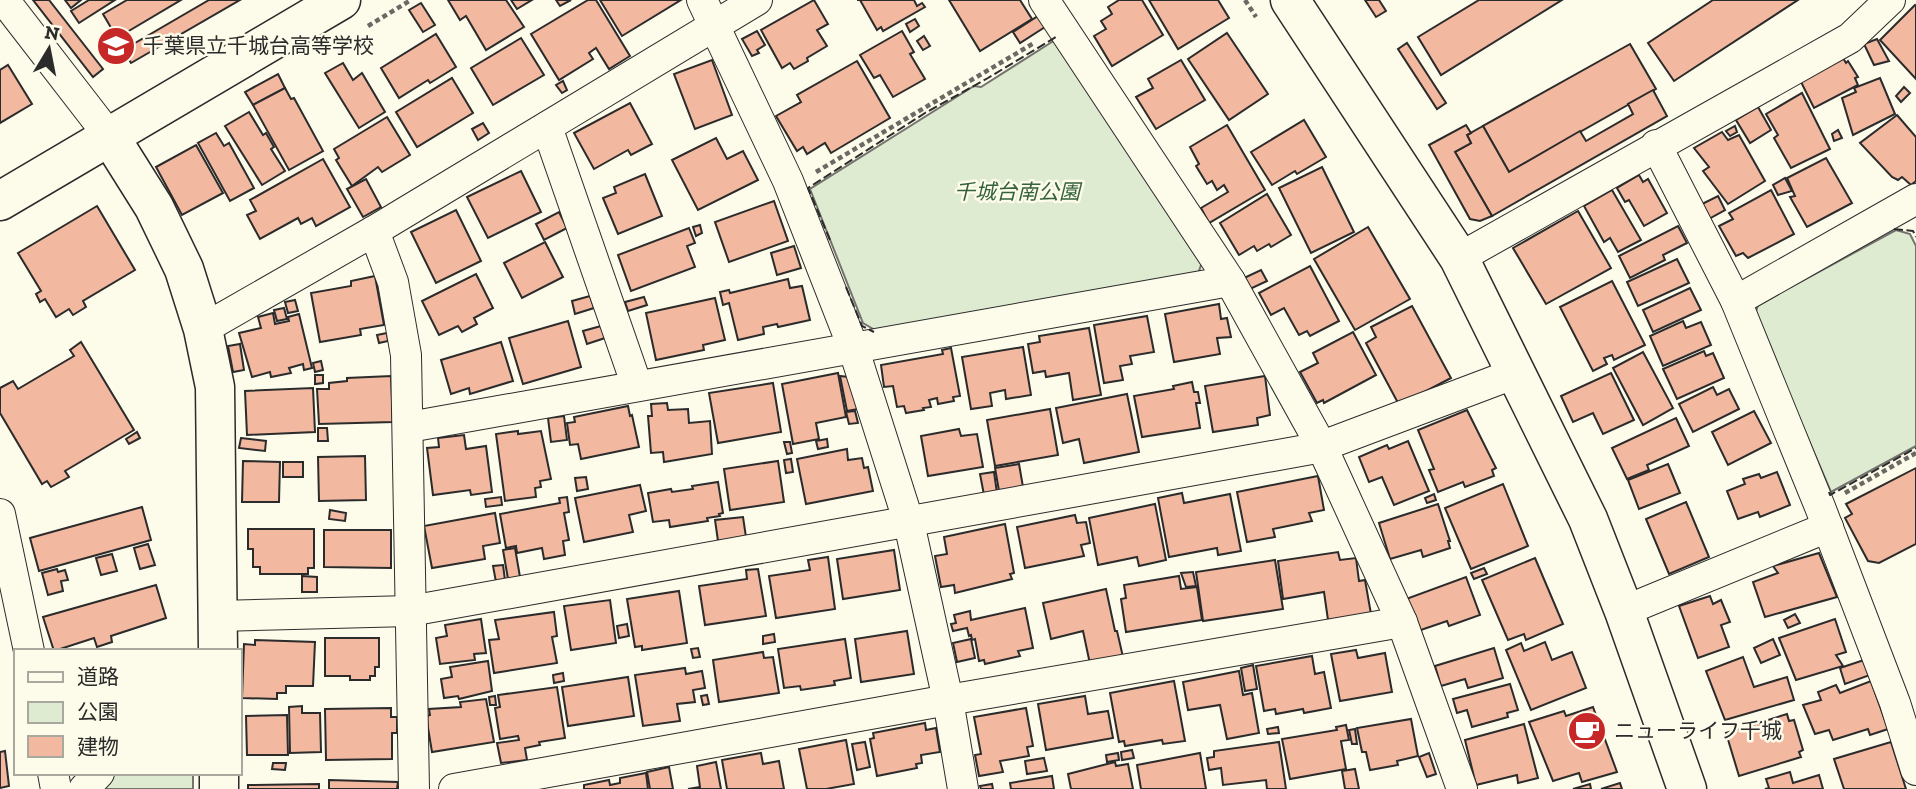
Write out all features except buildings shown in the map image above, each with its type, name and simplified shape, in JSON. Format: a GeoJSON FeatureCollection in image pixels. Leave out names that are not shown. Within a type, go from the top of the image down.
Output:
{"type":"FeatureCollection","features":[{"type":"Feature","properties":{"kind":"street"},"geometry":{"type":"LineString","coordinates":[[4,0],[110,137],[154,206],[184,270],[203,329],[215,387],[218,633],[410,611],[1322,447],[1516,373]]}},
{"type":"Feature","properties":{"kind":"street"},"geometry":{"type":"LineString","coordinates":[[0,201],[341,0]]}},
{"type":"Feature","properties":{"kind":"street"},"geometry":{"type":"LineString","coordinates":[[203,329],[547,127],[708,13],[757,0]]}},
{"type":"Feature","properties":{"kind":"street"},"geometry":{"type":"LineString","coordinates":[[1044,0],[1230,282],[1322,447],[1402,622],[1460,789]]}},
{"type":"Feature","properties":{"kind":"street"},"geometry":{"type":"LineString","coordinates":[[1290,0],[1459,258],[1588,519],[1624,611],[1687,789]]}},
{"type":"Feature","properties":{"kind":"street"},"geometry":{"type":"LineString","coordinates":[[1459,258],[1850,37],[1890,0]]}},
{"type":"Feature","properties":{"kind":"street"},"geometry":{"type":"LineString","coordinates":[[708,13],[791,187],[853,347],[909,523],[948,700],[963,789]]}},
{"type":"Feature","properties":{"kind":"street"},"geometry":{"type":"LineString","coordinates":[[547,127],[637,386]]}},
{"type":"Feature","properties":{"kind":"street"},"geometry":{"type":"LineString","coordinates":[[1656,145],[1737,302],[1824,517],[1905,698],[1916,770]]}},
{"type":"Feature","properties":{"kind":"street"},"geometry":{"type":"LineString","coordinates":[[1737,302],[1915,203]]}},
{"type":"Feature","properties":{"kind":"street"},"geometry":{"type":"LineString","coordinates":[[374,231],[393,282],[407,355],[414,789]]}},
{"type":"Feature","properties":{"kind":"street"},"geometry":{"type":"LineString","coordinates":[[409,427],[1230,282]]}},
{"type":"Feature","properties":{"kind":"street"},"geometry":{"type":"LineString","coordinates":[[0,513],[29,649]]}},
{"type":"Feature","properties":{"kind":"street"},"geometry":{"type":"LineString","coordinates":[[1624,611],[1824,517]]}},
{"type":"Feature","properties":{"kind":"street"},"geometry":{"type":"LineString","coordinates":[[454,789],[1402,622]]}},
{"type":"Feature","properties":{"kind":"street"},"geometry":{"type":"LineString","coordinates":[[84,789],[97,775]]}},
{"type":"Feature","properties":{"kind":"path"},"geometry":{"type":"LineString","coordinates":[[791,187],[1061,25]]}},
{"type":"Feature","properties":{"kind":"path"},"geometry":{"type":"LineString","coordinates":[[1824,517],[1916,453]]}},
{"type":"Feature","properties":{"kind":"green space","name":"千城台南公園"},"geometry":{"type":"Polygon","coordinates":[[[1055,40],[1202,262],[1198,274],[875,330],[863,323],[810,189],[974,86],[981,87],[1055,40]]]}},
{"type":"Feature","properties":{"kind":"green space"},"geometry":{"type":"Polygon","coordinates":[[[1896,230],[1910,234],[1916,246],[1916,446],[1831,492],[1755,315],[1758,305],[1896,230]]]}},
{"type":"Feature","properties":{"kind":"green space"},"geometry":{"type":"Polygon","coordinates":[[[113,775],[193,775],[193,789],[101,789],[113,775]]]}},
{"type":"Feature","properties":{"kind":"fence"},"geometry":{"type":"LineString","coordinates":[[830,240],[808,188],[925,113],[1056,37]]}},
{"type":"Feature","properties":{"kind":"fence"},"geometry":{"type":"LineString","coordinates":[[1894,229],[1913,231],[1916,237]]}},
{"type":"Feature","properties":{"kind":"fence"},"geometry":{"type":"LineString","coordinates":[[846,287],[862,326],[874,332]]}},
{"type":"Feature","properties":{"kind":"fence"},"geometry":{"type":"LineString","coordinates":[[1829,492],[1830,495],[1916,448]]}},
{"type":"Feature","properties":{"kind":"place","name":"千葉県立千城台高等学校"},"geometry":{"type":"Point","coordinates":[116,46]}},
{"type":"Feature","properties":{"kind":"place","name":"ニューライフ千城"},"geometry":{"type":"Point","coordinates":[1587,731]}}]}
